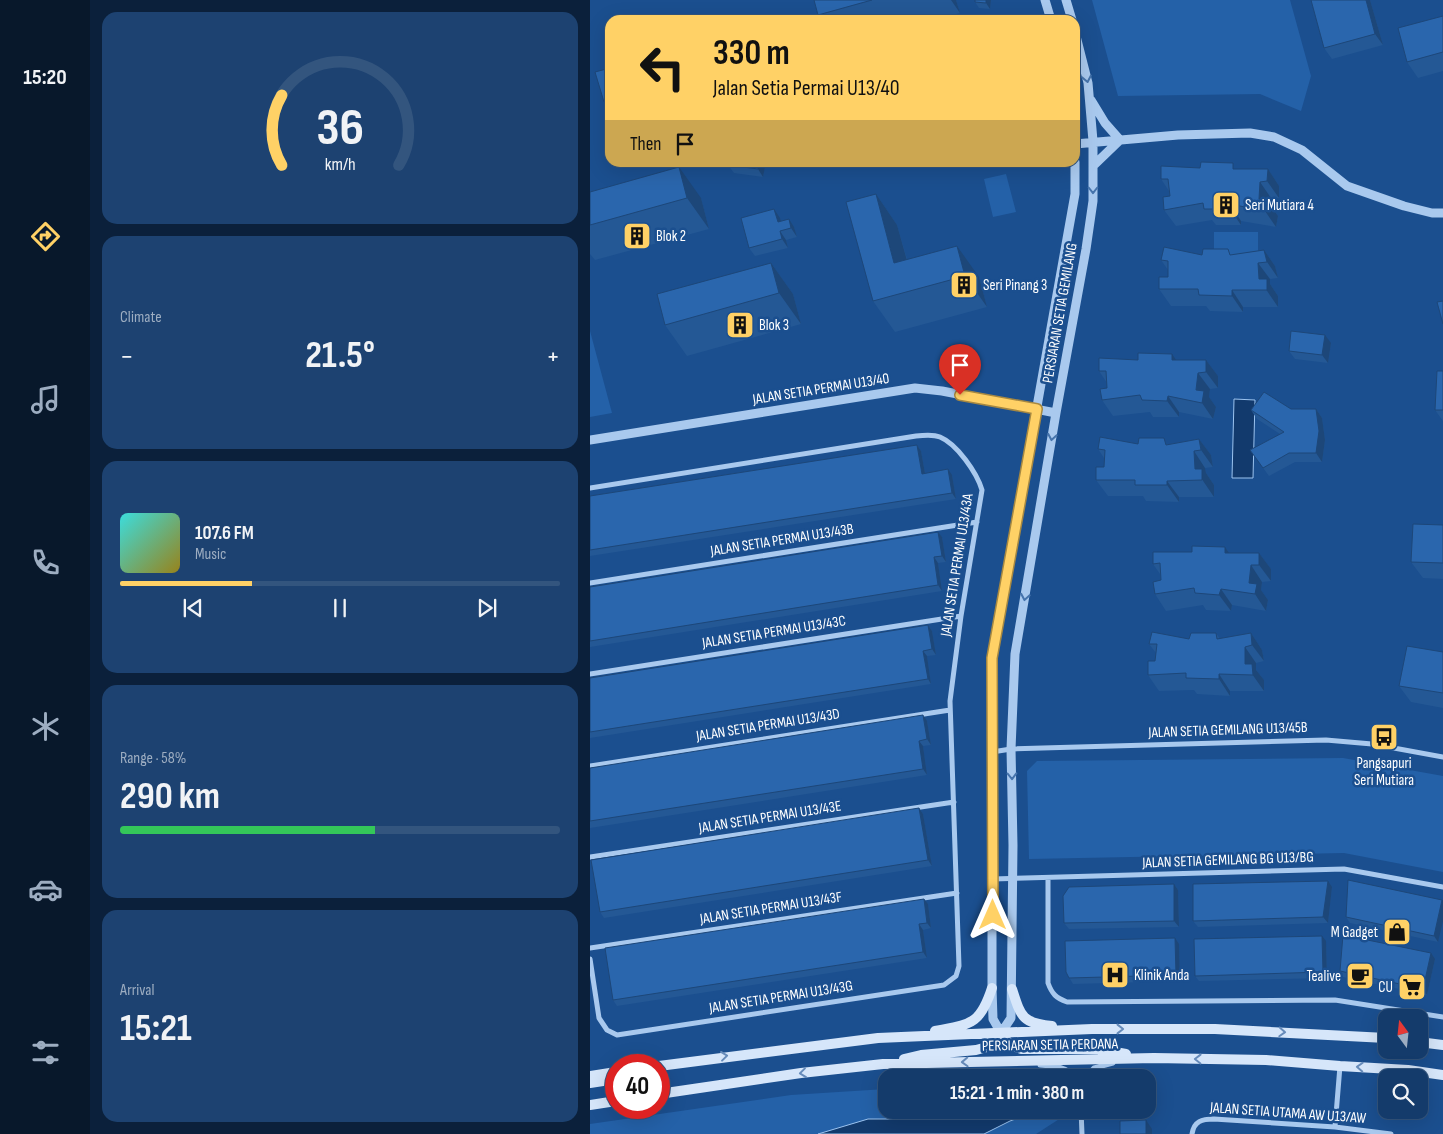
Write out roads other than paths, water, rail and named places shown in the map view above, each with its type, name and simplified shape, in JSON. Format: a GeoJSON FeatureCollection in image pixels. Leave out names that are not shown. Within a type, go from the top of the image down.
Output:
{"type":"FeatureCollection","features":[{"type":"Feature","properties":{"kind":"main road"},"geometry":{"type":"LineString","coordinates":[[902,1037],[970,1023],[981,1015],[992,988]]}},
{"type":"Feature","properties":{"kind":"main road"},"geometry":{"type":"LineString","coordinates":[[1012,989],[1022,1015],[1028,1021],[1038,1025],[1092,1029]]}},
{"type":"Feature","properties":{"kind":"main road","name":"PERSIARAN SETIA PERDANA"},"geometry":{"type":"LineString","coordinates":[[670,1064],[829,1043],[902,1037],[1092,1029],[1215,1029],[1378,1038]]}},
{"type":"Feature","properties":{"kind":"main road"},"geometry":{"type":"LineString","coordinates":[[883,1064],[921,1055],[976,1050],[987,1047],[1001,1033],[1010,1044],[1021,1049],[1098,1049],[1154,1058]]}},
{"type":"Feature","properties":{"kind":"main road"},"geometry":{"type":"LineString","coordinates":[[1428,1043],[1443,1045]]}},
{"type":"Feature","properties":{"kind":"main road","name":"PERSIARAN SETIA PERDANA"},"geometry":{"type":"LineString","coordinates":[[670,1092],[801,1073],[883,1064],[996,1061],[1138,1058],[1266,1060],[1408,1070],[1443,1075]]}},
{"type":"Feature","properties":{"kind":"main road"},"geometry":{"type":"LineString","coordinates":[[670,1068],[696,1060]]}},
{"type":"Feature","properties":{"kind":"main road"},"geometry":{"type":"LineString","coordinates":[[590,1076],[605,1074]]}},
{"type":"Feature","properties":{"kind":"main road"},"geometry":{"type":"LineString","coordinates":[[590,1083],[605,1081]]}},
{"type":"Feature","properties":{"kind":"main road"},"geometry":{"type":"LineString","coordinates":[[590,1104],[605,1102]]}},
{"type":"Feature","properties":{"kind":"main road"},"geometry":{"type":"LineString","coordinates":[[590,1110],[605,1104]]}},
{"type":"Feature","properties":{"kind":"street"},"geometry":{"type":"LineString","coordinates":[[1045,0],[1050,15]]}},
{"type":"Feature","properties":{"kind":"street"},"geometry":{"type":"LineString","coordinates":[[1066,0],[1070,15]]}},
{"type":"Feature","properties":{"kind":"street","name":"PERSIARAN SETIA GEMILANG"},"geometry":{"type":"LineString","coordinates":[[1075,167],[1075,194],[992,658],[992,988],[993,1019],[1001,1033],[1011,1018],[1012,750],[1015,654],[1093,201],[1093,141],[1090,98],[1080,52]]}},
{"type":"Feature","properties":{"kind":"street"},"geometry":{"type":"LineString","coordinates":[[1090,98],[1105,123],[1120,140]]}},
{"type":"Feature","properties":{"kind":"street"},"geometry":{"type":"LineString","coordinates":[[1080,143],[1178,135],[1250,133],[1274,137],[1302,150],[1346,186],[1404,206],[1432,213],[1443,213]]}},
{"type":"Feature","properties":{"kind":"street"},"geometry":{"type":"LineString","coordinates":[[1093,166],[1120,140]]}},
{"type":"Feature","properties":{"kind":"street","name":"JALAN SETIA PERMAI U13/40"},"geometry":{"type":"LineString","coordinates":[[590,440],[915,388],[942,391],[1056,412]]}},
{"type":"Feature","properties":{"kind":"street","name":"JALAN SETIA PERMAI U13/43A"},"geometry":{"type":"LineString","coordinates":[[590,488],[916,436],[931,435],[940,437],[952,445],[965,461],[980,483],[982,496],[955,655],[950,710],[959,966],[956,976]]}},
{"type":"Feature","properties":{"kind":"street","name":"JALAN SETIA PERMAI U13/43B"},"geometry":{"type":"LineString","coordinates":[[590,583],[977,522]]}},
{"type":"Feature","properties":{"kind":"street","name":"JALAN SETIA PERMAI U13/43C"},"geometry":{"type":"LineString","coordinates":[[590,674],[961,616]]}},
{"type":"Feature","properties":{"kind":"street","name":"JALAN SETIA PERMAI U13/43D"},"geometry":{"type":"LineString","coordinates":[[590,766],[950,710]]}},
{"type":"Feature","properties":{"kind":"street","name":"JALAN SETIA GEMILANG U13/45B"},"geometry":{"type":"LineString","coordinates":[[992,752],[1326,740],[1372,744],[1443,757]]}},
{"type":"Feature","properties":{"kind":"street","name":"JALAN SETIA PERMAI U13/43E"},"geometry":{"type":"LineString","coordinates":[[590,857],[954,802]]}},
{"type":"Feature","properties":{"kind":"street","name":"JALAN SETIA GEMILANG BG U13/BG"},"geometry":{"type":"LineString","coordinates":[[993,879],[1344,869],[1443,888]]}},
{"type":"Feature","properties":{"kind":"street"},"geometry":{"type":"LineString","coordinates":[[1048,878],[1048,983],[1051,992],[1058,999],[1067,1002],[1334,1000],[1443,1017]]}},
{"type":"Feature","properties":{"kind":"street","name":"JALAN SETIA PERMAI U13/43F"},"geometry":{"type":"LineString","coordinates":[[590,948],[957,893]]}},
{"type":"Feature","properties":{"kind":"street","name":"JALAN SETIA PERMAI U13/43G"},"geometry":{"type":"LineString","coordinates":[[590,959],[599,1018],[607,1030],[616,1035],[944,985],[956,976]]}},
{"type":"Feature","properties":{"kind":"street"},"geometry":{"type":"LineString","coordinates":[[1093,1069],[1138,1058]]}},
{"type":"Feature","properties":{"kind":"street"},"geometry":{"type":"LineString","coordinates":[[996,1061],[1065,1069]]}},
{"type":"Feature","properties":{"kind":"street"},"geometry":{"type":"LineString","coordinates":[[1335,1127],[1340,1066]]}},
{"type":"Feature","properties":{"kind":"street"},"geometry":{"type":"LineString","coordinates":[[1081,1119],[1082,1134]]}},
{"type":"Feature","properties":{"kind":"street","name":"JALAN SETIA UTAMA AW U13/AW"},"geometry":{"type":"LineString","coordinates":[[1192,1134],[1193,1126],[1198,1121],[1206,1119],[1335,1127],[1391,1134]]}},
{"type":"Feature","properties":{"kind":"place","name":"Seri Mutiara 4"},"geometry":{"type":"Point","coordinates":[1226,205]}},
{"type":"Feature","properties":{"kind":"place","name":"Blok 2"},"geometry":{"type":"Point","coordinates":[637,236]}},
{"type":"Feature","properties":{"kind":"place","name":"Seri Pinang 3"},"geometry":{"type":"Point","coordinates":[964,285]}},
{"type":"Feature","properties":{"kind":"place","name":"Blok 3"},"geometry":{"type":"Point","coordinates":[740,325]}},
{"type":"Feature","properties":{"kind":"place","name":"Pangsapuri Seri Mutiara"},"geometry":{"type":"Point","coordinates":[1384,737]}},
{"type":"Feature","properties":{"kind":"place","name":"M Gadget"},"geometry":{"type":"Point","coordinates":[1397,932]}},
{"type":"Feature","properties":{"kind":"place","name":"Klinik Anda"},"geometry":{"type":"Point","coordinates":[1115,975]}},
{"type":"Feature","properties":{"kind":"place","name":"Tealive"},"geometry":{"type":"Point","coordinates":[1360,976]}},
{"type":"Feature","properties":{"kind":"place","name":"CU"},"geometry":{"type":"Point","coordinates":[1412,987]}}]}
